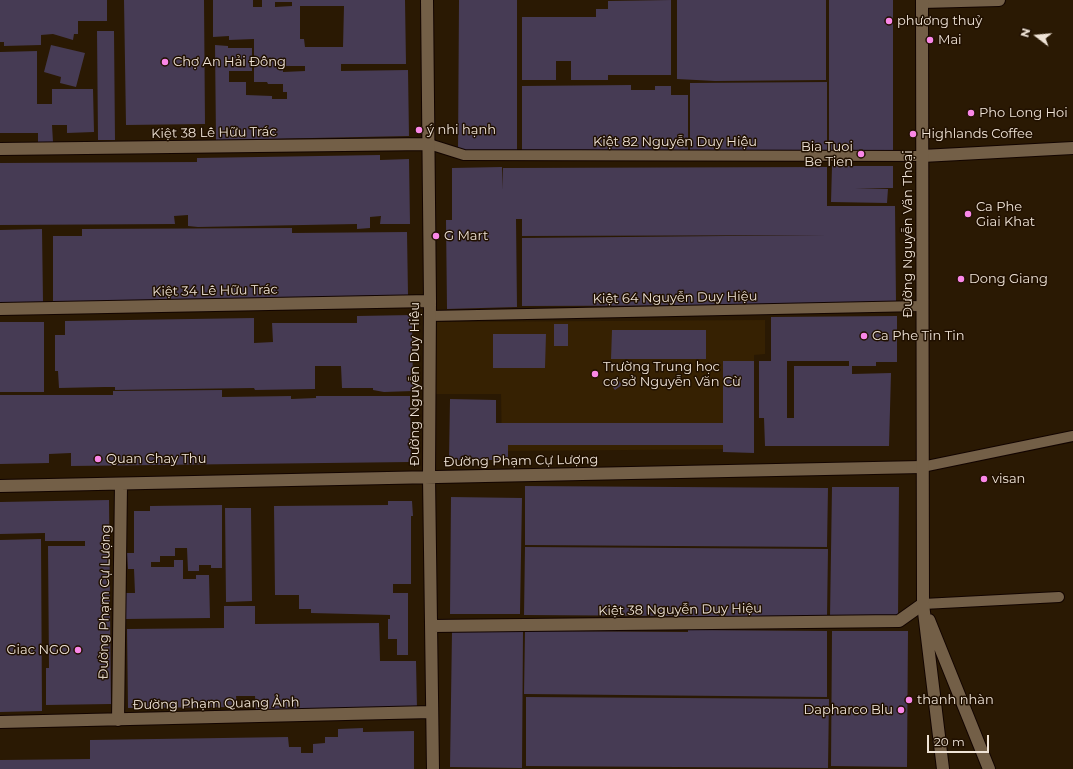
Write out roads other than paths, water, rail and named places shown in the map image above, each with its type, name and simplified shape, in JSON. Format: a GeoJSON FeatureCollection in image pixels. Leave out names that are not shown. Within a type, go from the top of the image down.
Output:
{"type":"FeatureCollection","features":[{"type":"Feature","properties":{"kind":"street","name":"Đường Nguyễn Duy Hiệu"},"geometry":{"type":"LineString","coordinates":[[427,0],[430,301],[429,477],[433,769]]}},
{"type":"Feature","properties":{"kind":"street"},"geometry":{"type":"LineString","coordinates":[[922,1],[999,0]]}},
{"type":"Feature","properties":{"kind":"street","name":"Đường Nguyễn Văn Thoại"},"geometry":{"type":"LineString","coordinates":[[922,1],[923,604],[943,769]]}},
{"type":"Feature","properties":{"kind":"street","name":"Kiệt 38 Lê Hữu Trác"},"geometry":{"type":"LineString","coordinates":[[0,149],[429,144]]}},
{"type":"Feature","properties":{"kind":"street"},"geometry":{"type":"LineString","coordinates":[[922,156],[1073,148]]}},
{"type":"Feature","properties":{"kind":"street","name":"Kiệt 34 Lê Hữu Trác"},"geometry":{"type":"LineString","coordinates":[[0,309],[430,301]]}},
{"type":"Feature","properties":{"kind":"street","name":"Đường Phạm Cự Lượng"},"geometry":{"type":"LineString","coordinates":[[0,486],[121,485],[922,467]]}},
{"type":"Feature","properties":{"kind":"street","name":"Đường Phạm Cự Lượng"},"geometry":{"type":"LineString","coordinates":[[118,720],[121,485]]}},
{"type":"Feature","properties":{"kind":"street","name":"Đường Nguyễn Văn Thoại"},"geometry":{"type":"LineString","coordinates":[[923,604],[990,769]]}},
{"type":"Feature","properties":{"kind":"street","name":"Kiệt 38 Nguyễn Duy Hiệu"},"geometry":{"type":"LineString","coordinates":[[432,626],[899,621],[923,604]]}},
{"type":"Feature","properties":{"kind":"street","name":"Đường Phạm Quang Ảnh"},"geometry":{"type":"LineString","coordinates":[[0,722],[432,712]]}},
{"type":"Feature","properties":{"kind":"lane","name":"Kiệt 82 Nguyễn Duy Hiệu"},"geometry":{"type":"LineString","coordinates":[[429,144],[464,155],[922,156]]}},
{"type":"Feature","properties":{"kind":"lane","name":"Kiệt 64 Nguyễn Duy Hiệu"},"geometry":{"type":"LineString","coordinates":[[429,316],[922,306]]}},
{"type":"Feature","properties":{"kind":"lane"},"geometry":{"type":"LineString","coordinates":[[922,467],[1073,436]]}},
{"type":"Feature","properties":{"kind":"lane"},"geometry":{"type":"LineString","coordinates":[[923,604],[1059,597]]}},
{"type":"Feature","properties":{"kind":"place","name":"phương thuỷ"},"geometry":{"type":"Point","coordinates":[889,21]}},
{"type":"Feature","properties":{"kind":"place","name":"Mai"},"geometry":{"type":"Point","coordinates":[930,40]}},
{"type":"Feature","properties":{"kind":"place","name":"Chợ An Hải Đông"},"geometry":{"type":"Point","coordinates":[165,62]}},
{"type":"Feature","properties":{"kind":"place","name":"Pho Long Hoi"},"geometry":{"type":"Point","coordinates":[971,113]}},
{"type":"Feature","properties":{"kind":"place","name":"ý nhi hạnh"},"geometry":{"type":"Point","coordinates":[419,130]}},
{"type":"Feature","properties":{"kind":"place","name":"Highlands Coffee"},"geometry":{"type":"Point","coordinates":[913,134]}},
{"type":"Feature","properties":{"kind":"place","name":"Bia Tuoi Be Tien"},"geometry":{"type":"Point","coordinates":[861,154]}},
{"type":"Feature","properties":{"kind":"place","name":"Ca Phe Giai Khat"},"geometry":{"type":"Point","coordinates":[968,214]}},
{"type":"Feature","properties":{"kind":"place","name":"G Mart"},"geometry":{"type":"Point","coordinates":[436,236]}},
{"type":"Feature","properties":{"kind":"place","name":"Dong Giang"},"geometry":{"type":"Point","coordinates":[961,279]}},
{"type":"Feature","properties":{"kind":"place","name":"Ca Phe Tin Tin"},"geometry":{"type":"Point","coordinates":[864,336]}},
{"type":"Feature","properties":{"kind":"place","name":"Trường Trung học cơ sở Nguyễn Văn Cừ"},"geometry":{"type":"Point","coordinates":[595,374]}},
{"type":"Feature","properties":{"kind":"place","name":"Quan Chay Thu"},"geometry":{"type":"Point","coordinates":[98,459]}},
{"type":"Feature","properties":{"kind":"place","name":"visan"},"geometry":{"type":"Point","coordinates":[984,479]}},
{"type":"Feature","properties":{"kind":"place","name":"Giac NGO"},"geometry":{"type":"Point","coordinates":[78,650]}},
{"type":"Feature","properties":{"kind":"place","name":"thanh nhàn"},"geometry":{"type":"Point","coordinates":[909,700]}},
{"type":"Feature","properties":{"kind":"place","name":"Dapharco Blu"},"geometry":{"type":"Point","coordinates":[901,710]}}]}
